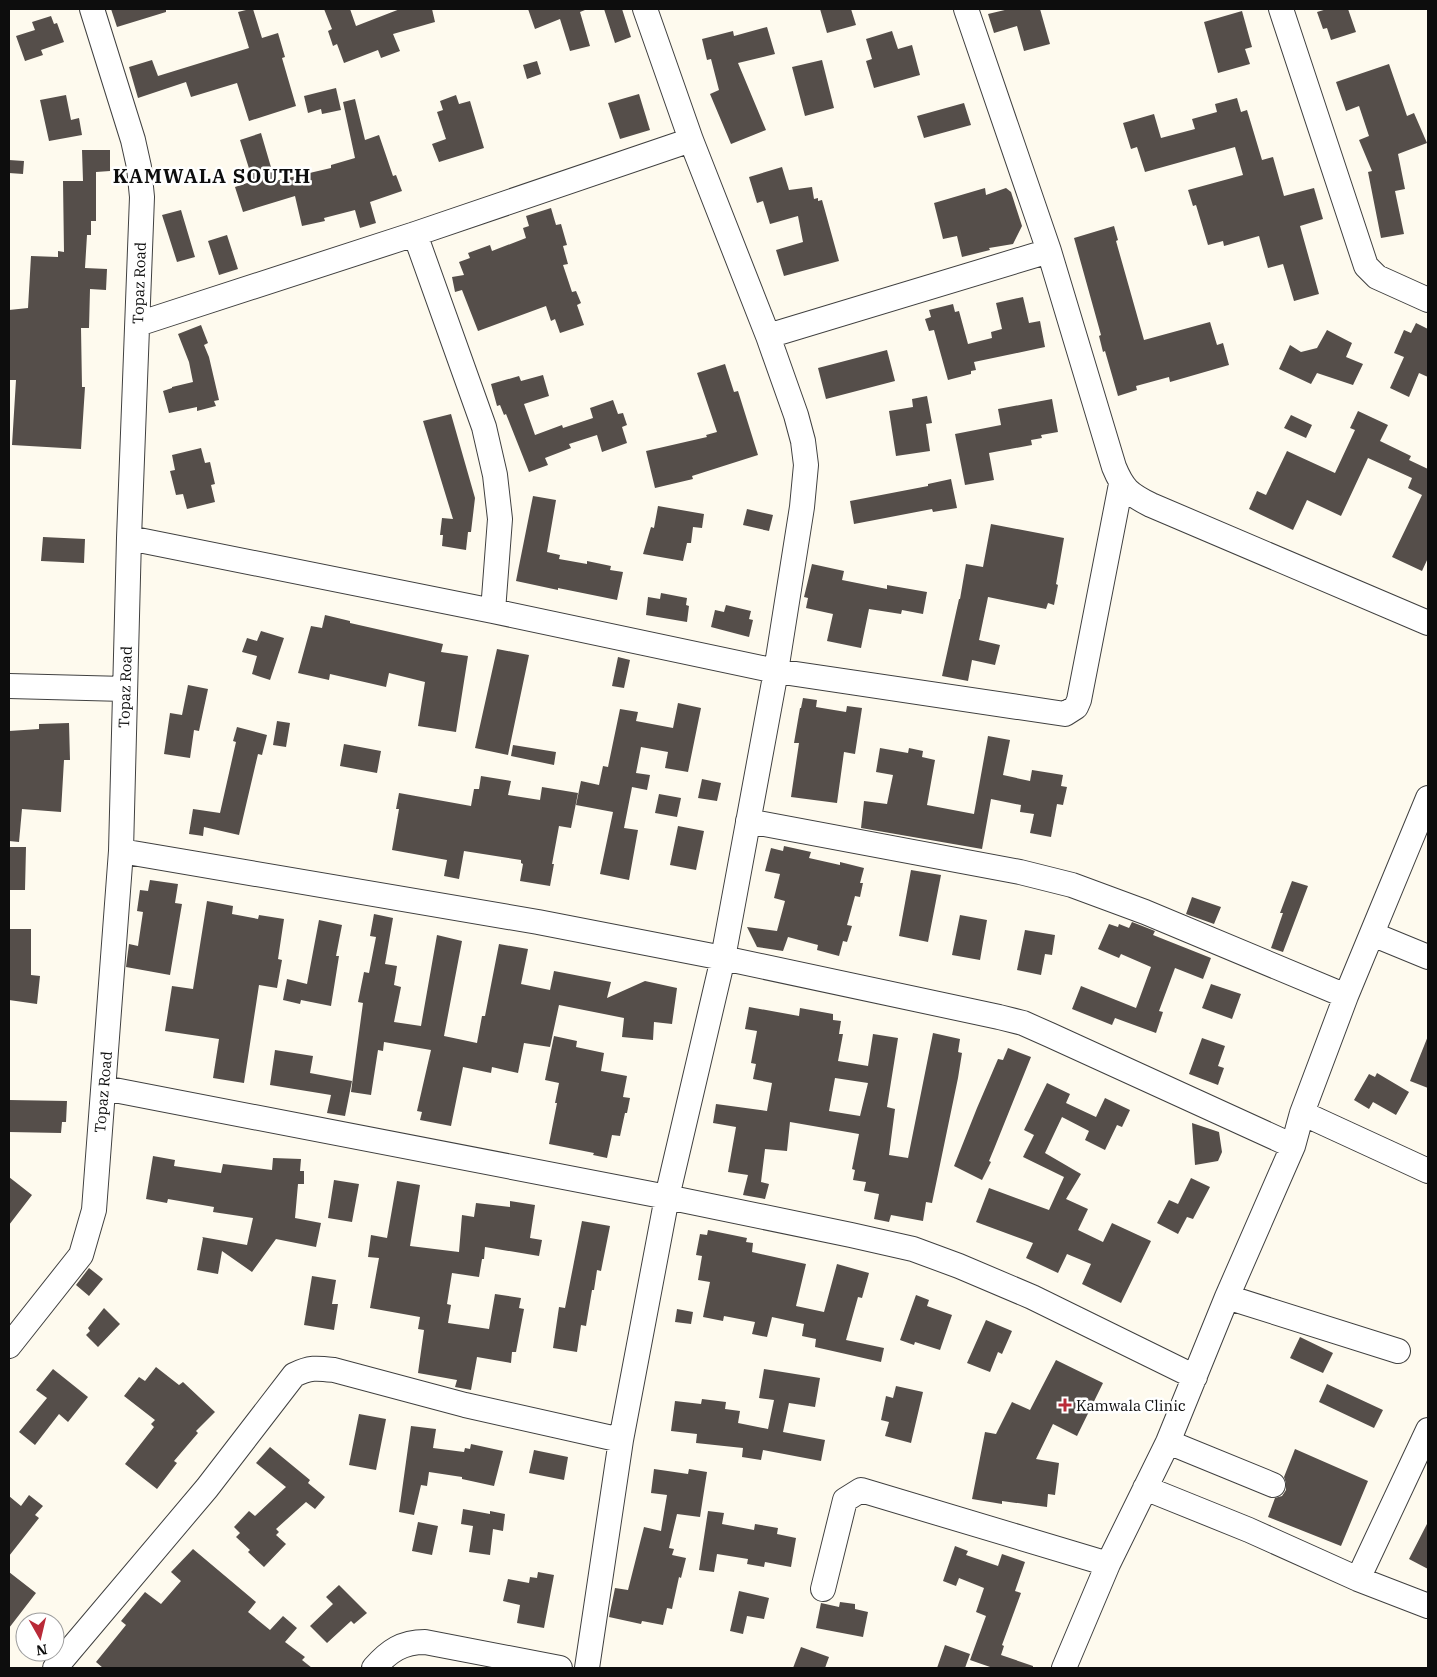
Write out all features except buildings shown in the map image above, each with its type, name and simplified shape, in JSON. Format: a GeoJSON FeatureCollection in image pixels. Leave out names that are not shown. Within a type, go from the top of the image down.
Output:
{"type":"FeatureCollection","features":[{"type":"Feature","properties":{"kind":"street","name":"Topaz Road"},"geometry":{"type":"LineString","coordinates":[[9,1346],[81,1255],[94,1210],[121,851],[129,538],[142,197],[139,167],[133,140],[92,9]]}},
{"type":"Feature","properties":{"kind":"street"},"geometry":{"type":"LineString","coordinates":[[587,1668],[621,1440],[667,1198],[723,958],[776,672],[802,507],[806,465],[803,441],[798,424],[768,336],[691,140],[645,9]]}},
{"type":"Feature","properties":{"kind":"street"},"geometry":{"type":"LineString","coordinates":[[966,9],[1049,251],[1114,467],[1121,484],[1134,496],[1151,504],[1428,623]]}},
{"type":"Feature","properties":{"kind":"street"},"geometry":{"type":"LineString","coordinates":[[1281,9],[1366,266],[1377,277],[1428,300]]}},
{"type":"Feature","properties":{"kind":"street"},"geometry":{"type":"LineString","coordinates":[[138,324],[415,234],[691,140]]}},
{"type":"Feature","properties":{"kind":"street"},"geometry":{"type":"LineString","coordinates":[[415,234],[484,427],[495,475],[500,519],[493,611]]}},
{"type":"Feature","properties":{"kind":"street"},"geometry":{"type":"LineString","coordinates":[[768,336],[1049,251]]}},
{"type":"Feature","properties":{"kind":"street"},"geometry":{"type":"LineString","coordinates":[[129,538],[493,611],[776,672],[1064,714],[1076,707],[1079,700],[1121,484]]}},
{"type":"Feature","properties":{"kind":"street"},"geometry":{"type":"LineString","coordinates":[[9,686],[125,689]]}},
{"type":"Feature","properties":{"kind":"street"},"geometry":{"type":"LineString","coordinates":[[1064,1668],[1108,1564],[1168,1442],[1227,1297],[1293,1146],[1302,1113],[1346,996],[1428,798]]}},
{"type":"Feature","properties":{"kind":"street"},"geometry":{"type":"LineString","coordinates":[[748,821],[1020,872],[1072,885],[1145,912],[1346,996]]}},
{"type":"Feature","properties":{"kind":"street"},"geometry":{"type":"LineString","coordinates":[[121,851],[538,922],[723,958],[999,1016],[1023,1023],[1293,1146]]}},
{"type":"Feature","properties":{"kind":"street"},"geometry":{"type":"LineString","coordinates":[[1372,934],[1428,957]]}},
{"type":"Feature","properties":{"kind":"street"},"geometry":{"type":"LineString","coordinates":[[104,1088],[667,1198],[912,1249],[959,1266],[1032,1298],[1195,1377]]}},
{"type":"Feature","properties":{"kind":"street"},"geometry":{"type":"LineString","coordinates":[[1302,1113],[1428,1171]]}},
{"type":"Feature","properties":{"kind":"street"},"geometry":{"type":"LineString","coordinates":[[1227,1297],[1398,1350]]}},
{"type":"Feature","properties":{"kind":"street"},"geometry":{"type":"LineString","coordinates":[[55,1668],[207,1488],[294,1375],[305,1369],[334,1370],[466,1405],[621,1440]]}},
{"type":"Feature","properties":{"kind":"street"},"geometry":{"type":"LineString","coordinates":[[1358,1579],[1428,1430]]}},
{"type":"Feature","properties":{"kind":"street"},"geometry":{"type":"LineString","coordinates":[[1168,1442],[1274,1485]]}},
{"type":"Feature","properties":{"kind":"street"},"geometry":{"type":"LineString","coordinates":[[1145,1488],[1249,1530],[1358,1579],[1428,1606]]}},
{"type":"Feature","properties":{"kind":"street"},"geometry":{"type":"LineString","coordinates":[[823,1589],[845,1500],[861,1490],[1108,1564]]}},
{"type":"Feature","properties":{"kind":"street"},"geometry":{"type":"LineString","coordinates":[[374,1668],[390,1653],[400,1647],[410,1642],[425,1642],[560,1668]]}},
{"type":"Feature","properties":{"kind":"place","name":"Kamwala Clinic"},"geometry":{"type":"Point","coordinates":[1065,1405]}},
{"type":"Feature","properties":{"kind":"district","name":"KAMWALA SOUTH"},"geometry":{"type":"Point","coordinates":[212,175]}}]}
